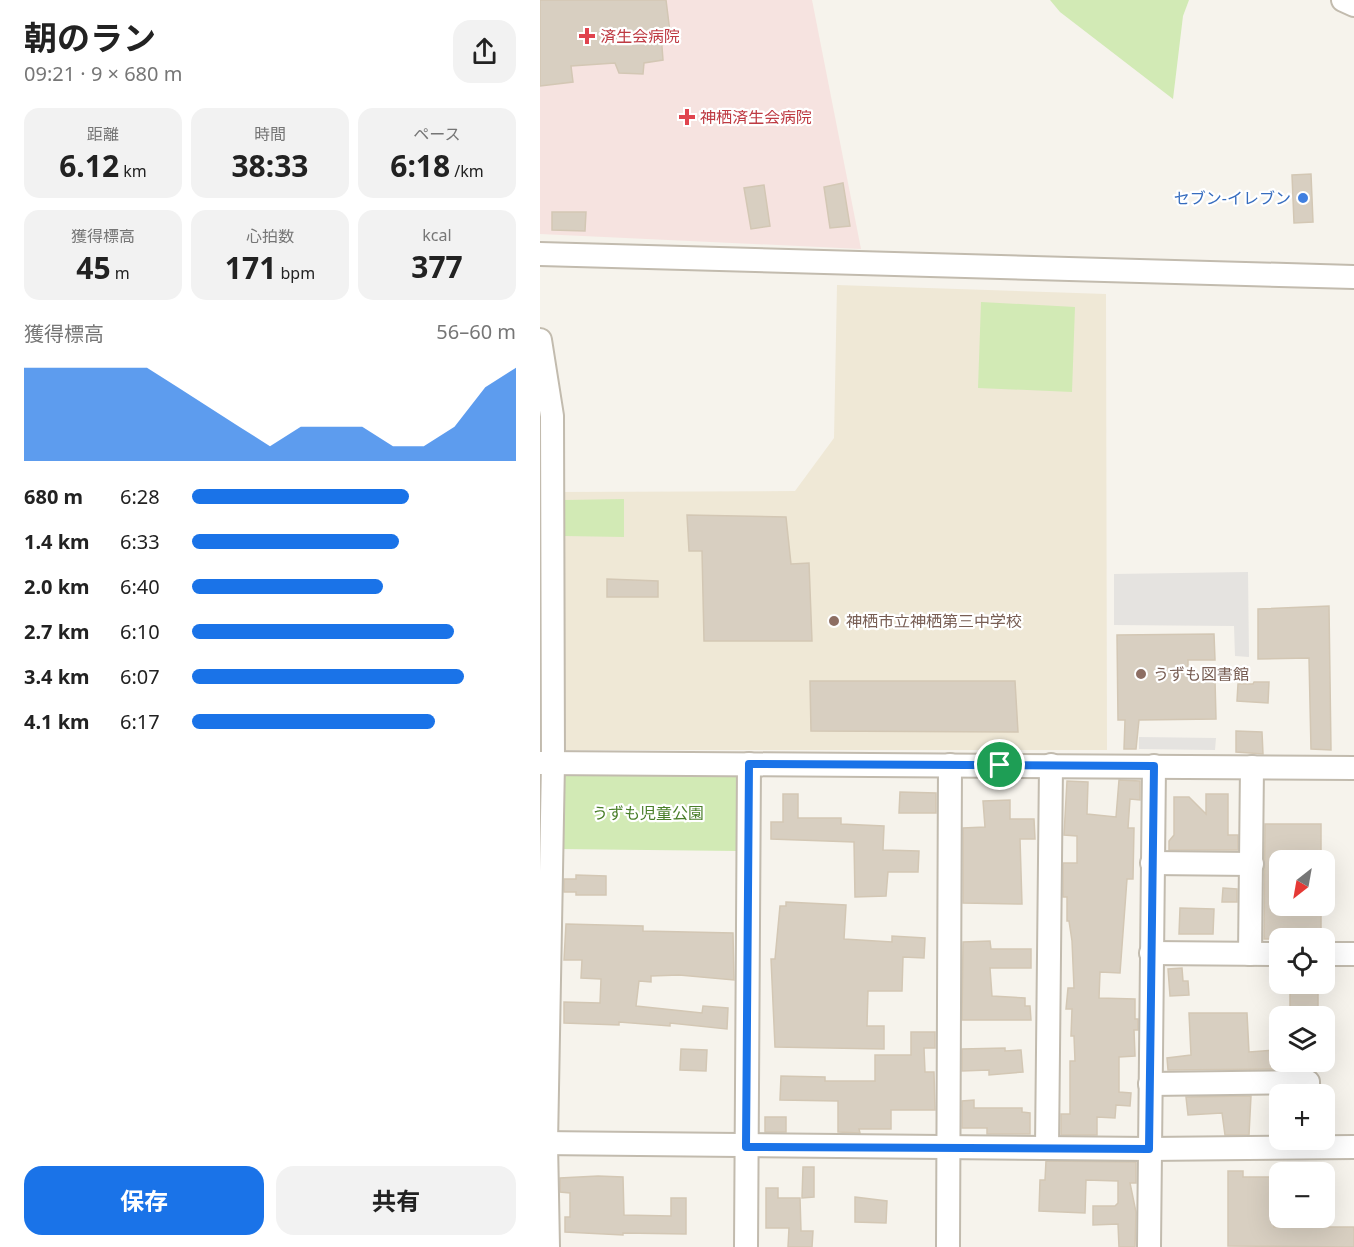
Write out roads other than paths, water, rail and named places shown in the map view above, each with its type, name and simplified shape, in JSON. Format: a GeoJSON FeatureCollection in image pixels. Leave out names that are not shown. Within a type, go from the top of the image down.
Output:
{"type":"FeatureCollection","features":[{"type":"Feature","properties":{"kind":"street"},"geometry":{"type":"LineString","coordinates":[[1343,0],[1354,5]]}},
{"type":"Feature","properties":{"kind":"street"},"geometry":{"type":"LineString","coordinates":[[540,254],[1354,277]]}},
{"type":"Feature","properties":{"kind":"street"},"geometry":{"type":"LineString","coordinates":[[540,340],[552,416],[543,1143],[548,1247]]}},
{"type":"Feature","properties":{"kind":"street"},"geometry":{"type":"LineString","coordinates":[[547,763],[1354,768]]}},
{"type":"Feature","properties":{"kind":"street"},"geometry":{"type":"LineString","coordinates":[[746,1247],[749,764]]}},
{"type":"Feature","properties":{"kind":"street"},"geometry":{"type":"LineString","coordinates":[[948,1247],[950,765]]}},
{"type":"Feature","properties":{"kind":"street"},"geometry":{"type":"LineString","coordinates":[[1047,1148],[1051,765]]}},
{"type":"Feature","properties":{"kind":"street"},"geometry":{"type":"LineString","coordinates":[[1149,1247],[1154,766]]}},
{"type":"Feature","properties":{"kind":"street"},"geometry":{"type":"LineString","coordinates":[[1251,954],[1252,767]]}},
{"type":"Feature","properties":{"kind":"street"},"geometry":{"type":"LineString","coordinates":[[1152,863],[1252,864]]}},
{"type":"Feature","properties":{"kind":"street"},"geometry":{"type":"LineString","coordinates":[[1151,953],[1269,954]]}},
{"type":"Feature","properties":{"kind":"street"},"geometry":{"type":"LineString","coordinates":[[1335,954],[1354,954]]}},
{"type":"Feature","properties":{"kind":"street"},"geometry":{"type":"LineString","coordinates":[[1150,1084],[1308,1082],[1308,1084]]}},
{"type":"Feature","properties":{"kind":"street"},"geometry":{"type":"LineString","coordinates":[[543,1143],[746,1147],[1149,1149],[1269,1145]]}},
{"type":"Feature","properties":{"kind":"street"},"geometry":{"type":"LineString","coordinates":[[1335,1146],[1354,1147]]}},
{"type":"Feature","properties":{"kind":"place","name":"済生会病院"},"geometry":{"type":"Point","coordinates":[587,36]}},
{"type":"Feature","properties":{"kind":"place","name":"神栖済生会病院"},"geometry":{"type":"Point","coordinates":[687,117]}},
{"type":"Feature","properties":{"kind":"place","name":"セブン-イレブン"},"geometry":{"type":"Point","coordinates":[1303,198]}},
{"type":"Feature","properties":{"kind":"place","name":"神栖市立神栖第三中学校"},"geometry":{"type":"Point","coordinates":[834,621]}},
{"type":"Feature","properties":{"kind":"place","name":"うずも図書館"},"geometry":{"type":"Point","coordinates":[1141,674]}},
{"type":"Feature","properties":{"kind":"park label","name":"うずも児童公園"},"geometry":{"type":"Point","coordinates":[648,813]}}]}
